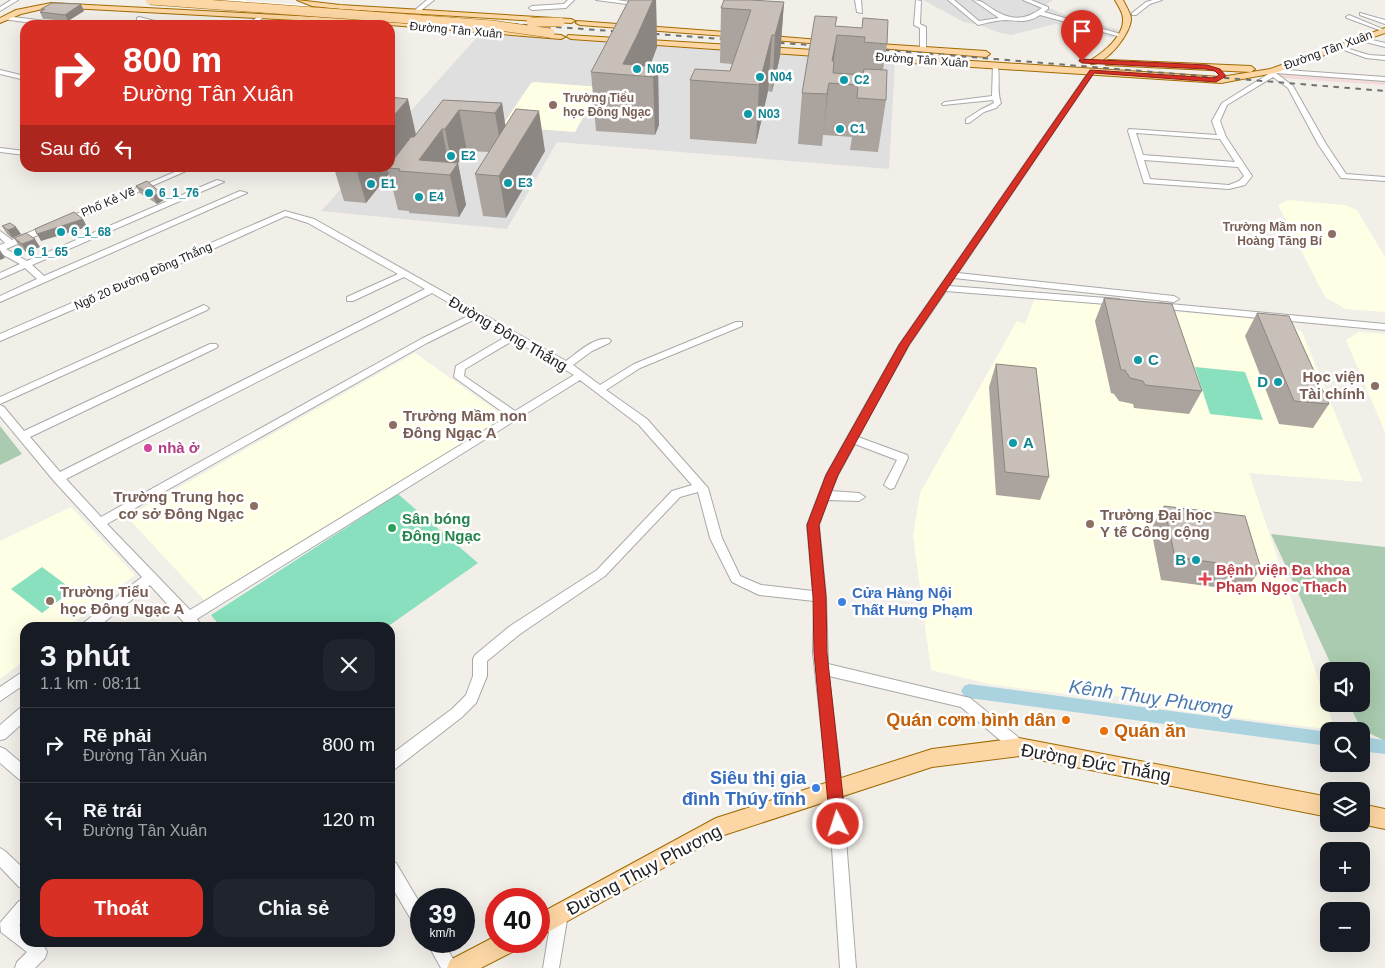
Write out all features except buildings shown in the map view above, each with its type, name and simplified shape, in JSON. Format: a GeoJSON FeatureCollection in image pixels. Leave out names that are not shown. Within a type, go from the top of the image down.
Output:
{"type":"FeatureCollection","features":[{"type":"Feature","properties":{"kind":"main road"},"geometry":{"type":"LineString","coordinates":[[2,19],[30,0]]}},
{"type":"Feature","properties":{"kind":"main road"},"geometry":{"type":"LineString","coordinates":[[40,0],[51,5]]}},
{"type":"Feature","properties":{"kind":"main road"},"geometry":{"type":"LineString","coordinates":[[150,0],[492,25],[550,33],[561,37]]}},
{"type":"Feature","properties":{"kind":"main road"},"geometry":{"type":"LineString","coordinates":[[145,9],[159,6],[169,0]]}},
{"type":"Feature","properties":{"kind":"main road"},"geometry":{"type":"LineString","coordinates":[[213,0],[485,20],[571,21],[748,36]]}},
{"type":"Feature","properties":{"kind":"main road","name":"Đường Tân Xuân"},"geometry":{"type":"LineString","coordinates":[[301,0],[312,4],[350,8],[571,21]]}},
{"type":"Feature","properties":{"kind":"main road"},"geometry":{"type":"LineString","coordinates":[[2,19],[19,12],[51,5]]}},
{"type":"Feature","properties":{"kind":"main road","name":"Đường Tân Xuân"},"geometry":{"type":"LineString","coordinates":[[51,5],[337,20]]}},
{"type":"Feature","properties":{"kind":"main road"},"geometry":{"type":"LineString","coordinates":[[1110,63],[1135,27],[1127,5]]}},
{"type":"Feature","properties":{"kind":"main road"},"geometry":{"type":"LineString","coordinates":[[1091,65],[1107,53],[1121,35],[1127,23],[1127,5]]}},
{"type":"Feature","properties":{"kind":"main road"},"geometry":{"type":"LineString","coordinates":[[327,20],[336,14],[340,7]]}},
{"type":"Feature","properties":{"kind":"main road"},"geometry":{"type":"LineString","coordinates":[[337,20],[341,14],[350,8]]}},
{"type":"Feature","properties":{"kind":"main road"},"geometry":{"type":"LineString","coordinates":[[608,25],[638,19]]}},
{"type":"Feature","properties":{"kind":"main road"},"geometry":{"type":"LineString","coordinates":[[550,33],[550,27],[560,22]]}},
{"type":"Feature","properties":{"kind":"main road"},"geometry":{"type":"LineString","coordinates":[[571,37],[587,32],[587,26],[580,22]]}},
{"type":"Feature","properties":{"kind":"main road"},"geometry":{"type":"LineString","coordinates":[[652,22],[678,31]]}},
{"type":"Feature","properties":{"kind":"main road","name":"Đường Tân Xuân"},"geometry":{"type":"LineString","coordinates":[[395,24],[992,65],[1153,64],[1272,72]]}},
{"type":"Feature","properties":{"kind":"main road","name":"Đường Tân Xuân"},"geometry":{"type":"LineString","coordinates":[[1091,65],[1216,80],[1272,72],[1384,28]]}},
{"type":"Feature","properties":{"kind":"main road"},"geometry":{"type":"LineString","coordinates":[[757,37],[842,43]]}},
{"type":"Feature","properties":{"kind":"main road","name":"Đường Tân Xuân"},"geometry":{"type":"LineString","coordinates":[[861,45],[994,55],[987,60],[992,65]]}},
{"type":"Feature","properties":{"kind":"main road"},"geometry":{"type":"LineString","coordinates":[[879,58],[880,46]]}},
{"type":"Feature","properties":{"kind":"main road"},"geometry":{"type":"LineString","coordinates":[[1124,52],[1131,57],[1153,64]]}},
{"type":"Feature","properties":{"kind":"main road"},"geometry":{"type":"LineString","coordinates":[[1207,67],[1218,70],[1222,74],[1222,78],[1216,80]]}},
{"type":"Feature","properties":{"kind":"main road","name":"Đường Đức Thắng"},"geometry":{"type":"LineString","coordinates":[[835,788],[932,758],[1019,747],[1320,805]]}},
{"type":"Feature","properties":{"kind":"main road","name":"Đường Thụy Phương"},"geometry":{"type":"LineString","coordinates":[[550,920],[716,828],[835,788]]}},
{"type":"Feature","properties":{"kind":"main road"},"geometry":{"type":"LineString","coordinates":[[1370,816],[1385,819]]}},
{"type":"Feature","properties":{"kind":"main road"},"geometry":{"type":"LineString","coordinates":[[458,968],[487,953]]}},
{"type":"Feature","properties":{"kind":"street"},"geometry":{"type":"LineString","coordinates":[[0,9],[15,0]]}},
{"type":"Feature","properties":{"kind":"street"},"geometry":{"type":"LineString","coordinates":[[417,12],[431,0]]}},
{"type":"Feature","properties":{"kind":"street"},"geometry":{"type":"LineString","coordinates":[[532,8],[566,6],[571,0]]}},
{"type":"Feature","properties":{"kind":"street"},"geometry":{"type":"LineString","coordinates":[[600,0],[648,5]]}},
{"type":"Feature","properties":{"kind":"street"},"geometry":{"type":"LineString","coordinates":[[858,0],[860,12]]}},
{"type":"Feature","properties":{"kind":"street"},"geometry":{"type":"LineString","coordinates":[[951,0],[978,23],[1002,19]]}},
{"type":"Feature","properties":{"kind":"street"},"geometry":{"type":"LineString","coordinates":[[976,0],[1002,19],[1014,22],[1040,13],[1046,8],[1026,0]]}},
{"type":"Feature","properties":{"kind":"street"},"geometry":{"type":"LineString","coordinates":[[1127,5],[1159,0]]}},
{"type":"Feature","properties":{"kind":"street"},"geometry":{"type":"LineString","coordinates":[[918,1],[917,25],[923,27],[923,50]]}},
{"type":"Feature","properties":{"kind":"street"},"geometry":{"type":"LineString","coordinates":[[1040,13],[1121,35]]}},
{"type":"Feature","properties":{"kind":"street"},"geometry":{"type":"LineString","coordinates":[[1362,14],[1384,28]]}},
{"type":"Feature","properties":{"kind":"street"},"geometry":{"type":"LineString","coordinates":[[257,20],[262,16]]}},
{"type":"Feature","properties":{"kind":"street"},"geometry":{"type":"LineString","coordinates":[[1349,17],[1384,28]]}},
{"type":"Feature","properties":{"kind":"street"},"geometry":{"type":"LineString","coordinates":[[2,19],[20,21]]}},
{"type":"Feature","properties":{"kind":"street"},"geometry":{"type":"LineString","coordinates":[[139,19],[145,20]]}},
{"type":"Feature","properties":{"kind":"street"},"geometry":{"type":"LineString","coordinates":[[729,34],[732,25]]}},
{"type":"Feature","properties":{"kind":"street"},"geometry":{"type":"LineString","coordinates":[[1360,39],[1385,45]]}},
{"type":"Feature","properties":{"kind":"street"},"geometry":{"type":"LineString","coordinates":[[1338,46],[1368,57],[1385,58]]}},
{"type":"Feature","properties":{"kind":"street"},"geometry":{"type":"LineString","coordinates":[[969,121],[982,111],[994,107],[998,103],[995,98],[997,81],[992,65]]}},
{"type":"Feature","properties":{"kind":"street"},"geometry":{"type":"LineString","coordinates":[[848,968],[835,788],[822,668],[820,597],[813,525],[832,475],[904,345],[1091,65]]}},
{"type":"Feature","properties":{"kind":"street"},"geometry":{"type":"LineString","coordinates":[[0,78],[20,71]]}},
{"type":"Feature","properties":{"kind":"street"},"geometry":{"type":"LineString","coordinates":[[0,72],[20,77]]}},
{"type":"Feature","properties":{"kind":"street"},"geometry":{"type":"LineString","coordinates":[[1272,72],[1291,87],[1322,144],[1344,176],[1385,179]]}},
{"type":"Feature","properties":{"kind":"street"},"geometry":{"type":"LineString","coordinates":[[1222,137],[1132,132],[1148,181],[1229,187],[1242,184],[1248,176],[1222,137],[1216,121],[1224,104],[1272,72],[1385,79]]}},
{"type":"Feature","properties":{"kind":"street"},"geometry":{"type":"LineString","coordinates":[[945,104],[995,98]]}},
{"type":"Feature","properties":{"kind":"street"},"geometry":{"type":"LineString","coordinates":[[0,150],[20,152]]}},
{"type":"Feature","properties":{"kind":"street"},"geometry":{"type":"LineString","coordinates":[[1140,155],[1239,163]]}},
{"type":"Feature","properties":{"kind":"street","name":"Phố Kẻ Vẽ"},"geometry":{"type":"LineString","coordinates":[[0,248],[180,172]]}},
{"type":"Feature","properties":{"kind":"street"},"geometry":{"type":"LineString","coordinates":[[0,276],[220,182]]}},
{"type":"Feature","properties":{"kind":"street"},"geometry":{"type":"LineString","coordinates":[[0,299],[243,193]]}},
{"type":"Feature","properties":{"kind":"street","name":"Đường Đông Thắng"},"geometry":{"type":"LineString","coordinates":[[285,213],[311,221],[566,365],[643,422],[704,491],[716,538],[736,580],[759,590],[820,597]]}},
{"type":"Feature","properties":{"kind":"street","name":"Ngõ 20 Đường Đồng Thắng"},"geometry":{"type":"LineString","coordinates":[[0,338],[109,292],[285,213]]}},
{"type":"Feature","properties":{"kind":"street"},"geometry":{"type":"LineString","coordinates":[[138,216],[158,229]]}},
{"type":"Feature","properties":{"kind":"street"},"geometry":{"type":"LineString","coordinates":[[0,234],[11,243]]}},
{"type":"Feature","properties":{"kind":"street"},"geometry":{"type":"LineString","coordinates":[[0,248],[26,264],[43,280]]}},
{"type":"Feature","properties":{"kind":"street"},"geometry":{"type":"LineString","coordinates":[[350,299],[404,274]]}},
{"type":"Feature","properties":{"kind":"street"},"geometry":{"type":"LineString","coordinates":[[952,275],[1071,289],[1385,319]]}},
{"type":"Feature","properties":{"kind":"street"},"geometry":{"type":"LineString","coordinates":[[943,288],[1065,297],[1385,327]]}},
{"type":"Feature","properties":{"kind":"street"},"geometry":{"type":"LineString","coordinates":[[58,478],[330,339],[431,290]]}},
{"type":"Feature","properties":{"kind":"street"},"geometry":{"type":"LineString","coordinates":[[0,401],[204,308]]}},
{"type":"Feature","properties":{"kind":"street"},"geometry":{"type":"LineString","coordinates":[[99,523],[476,315]]}},
{"type":"Feature","properties":{"kind":"street"},"geometry":{"type":"LineString","coordinates":[[599,390],[636,366],[739,324]]}},
{"type":"Feature","properties":{"kind":"street"},"geometry":{"type":"LineString","coordinates":[[512,336],[460,368],[459,378],[515,416]]}},
{"type":"Feature","properties":{"kind":"street"},"geometry":{"type":"LineString","coordinates":[[566,365],[589,349],[606,341]]}},
{"type":"Feature","properties":{"kind":"street"},"geometry":{"type":"LineString","coordinates":[[23,436],[212,346]]}},
{"type":"Feature","properties":{"kind":"street"},"geometry":{"type":"LineString","coordinates":[[190,617],[580,376]]}},
{"type":"Feature","properties":{"kind":"street"},"geometry":{"type":"LineString","coordinates":[[0,409],[58,478],[193,622]]}},
{"type":"Feature","properties":{"kind":"street"},"geometry":{"type":"LineString","coordinates":[[852,439],[904,458],[890,485]]}},
{"type":"Feature","properties":{"kind":"street"},"geometry":{"type":"LineString","coordinates":[[395,760],[471,700],[480,676],[480,659],[515,630],[601,573],[676,494],[700,487]]}},
{"type":"Feature","properties":{"kind":"street"},"geometry":{"type":"LineString","coordinates":[[823,496],[859,497]]}},
{"type":"Feature","properties":{"kind":"street"},"geometry":{"type":"LineString","coordinates":[[95,622],[150,578]]}},
{"type":"Feature","properties":{"kind":"street"},"geometry":{"type":"LineString","coordinates":[[822,668],[965,702],[1019,747]]}},
{"type":"Feature","properties":{"kind":"street"},"geometry":{"type":"LineString","coordinates":[[0,695],[20,680]]}},
{"type":"Feature","properties":{"kind":"street"},"geometry":{"type":"LineString","coordinates":[[0,734],[20,716]]}},
{"type":"Feature","properties":{"kind":"street"},"geometry":{"type":"LineString","coordinates":[[0,754],[20,771]]}},
{"type":"Feature","properties":{"kind":"street"},"geometry":{"type":"LineString","coordinates":[[0,856],[20,876]]}},
{"type":"Feature","properties":{"kind":"street"},"geometry":{"type":"LineString","coordinates":[[395,877],[410,902]]}},
{"type":"Feature","properties":{"kind":"street"},"geometry":{"type":"LineString","coordinates":[[20,912],[7,926],[20,937]]}},
{"type":"Feature","properties":{"kind":"street"},"geometry":{"type":"LineString","coordinates":[[551,968],[560,914]]}},
{"type":"Feature","properties":{"kind":"street"},"geometry":{"type":"LineString","coordinates":[[24,968],[39,952],[32,947]]}},
{"type":"Feature","properties":{"kind":"street"},"geometry":{"type":"LineString","coordinates":[[441,953],[450,968]]}},
{"type":"Feature","properties":{"kind":"shaded area"},"geometry":{"type":"Polygon","coordinates":[[[923,0],[1053,0],[1044,6],[1066,15],[1120,30],[1113,38],[1055,24],[1011,35],[964,22],[923,0]]]}},
{"type":"Feature","properties":{"kind":"shaded area"},"geometry":{"type":"Polygon","coordinates":[[[480,34],[895,61],[889,169],[557,142],[507,229],[321,211],[356,172],[395,172],[395,128],[480,34]]]}},
{"type":"Feature","properties":{"kind":"shaded area"},"geometry":{"type":"Polygon","coordinates":[[[1283,70],[1385,77],[1385,85],[1281,78],[1273,74],[1283,70]]]}},
{"type":"Feature","properties":{"kind":"shaded area","name":"Trường Tiểu học Đông Ngạc"},"geometry":{"type":"Polygon","coordinates":[[[531,83],[600,87],[575,132],[510,127],[504,123],[531,83]]]}},
{"type":"Feature","properties":{"kind":"shaded area","name":"Trường Mầm non Hoàng Tăng Bí"},"geometry":{"type":"Polygon","coordinates":[[[1288,200],[1345,205],[1357,210],[1385,257],[1385,312],[1346,309],[1325,297],[1278,205],[1288,200]]]}},
{"type":"Feature","properties":{"kind":"shaded area","name":"Trường Đại học Y tế Công cộng"},"geometry":{"type":"Polygon","coordinates":[[[1035,298],[1284,322],[1302,332],[1363,482],[1249,473],[1320,685],[1320,712],[1329,712],[1332,722],[1320,722],[1320,728],[1159,708],[1149,700],[1076,691],[1074,695],[994,685],[931,670],[913,536],[920,493],[1017,321],[1025,324],[1035,298]]]}},
{"type":"Feature","properties":{"kind":"shaded area","name":"Học viện Tài chính"},"geometry":{"type":"Polygon","coordinates":[[[1359,332],[1385,334],[1385,432],[1346,340],[1359,332]]]}},
{"type":"Feature","properties":{"kind":"shaded area"},"geometry":{"type":"Polygon","coordinates":[[[415,353],[505,417],[206,602],[127,517],[415,353]]]}},
{"type":"Feature","properties":{"kind":"shaded area"},"geometry":{"type":"Polygon","coordinates":[[[0,426],[22,454],[0,465],[0,426]]]}},
{"type":"Feature","properties":{"kind":"shaded area","name":"Trường Tiểu học Đông Ngạc A"},"geometry":{"type":"Polygon","coordinates":[[[71,507],[135,575],[74,622],[20,622],[20,664],[0,679],[0,541],[71,507]]]}},
{"type":"Feature","properties":{"kind":"shaded area"},"geometry":{"type":"Polygon","coordinates":[[[1271,534],[1385,547],[1385,741],[1370,734],[1370,722],[1358,722],[1353,712],[1370,712],[1370,662],[1330,662],[1271,534]]]}},
{"type":"Feature","properties":{"kind":"green space"},"geometry":{"type":"Polygon","coordinates":[[[1195,367],[1245,372],[1263,420],[1210,414],[1195,367]]]}},
{"type":"Feature","properties":{"kind":"green space","name":"Sân bóng Đông Ngạc"},"geometry":{"type":"Polygon","coordinates":[[[398,494],[478,563],[394,622],[217,622],[211,615],[398,494]]]}},
{"type":"Feature","properties":{"kind":"green space"},"geometry":{"type":"Polygon","coordinates":[[[42,567],[73,590],[42,613],[11,589],[42,567]]]}},
{"type":"Feature","properties":{"kind":"pier"},"geometry":{"type":"Polygon","coordinates":[[[139,0],[247,0],[245,1],[492,18],[485,26],[139,0]]]}},
{"type":"Feature","properties":{"kind":"waterway","name":"Kênh Thuỵ Phương"},"geometry":{"type":"LineString","coordinates":[[969,691],[1320,738]]}},
{"type":"Feature","properties":{"kind":"waterway","name":"Kênh Thuỵ Phương"},"geometry":{"type":"LineString","coordinates":[[1370,745],[1385,747]]}},
{"type":"Feature","properties":{"kind":"railway"},"geometry":{"type":"LineString","coordinates":[[172,0],[626,32]]}},
{"type":"Feature","properties":{"kind":"railway"},"geometry":{"type":"LineString","coordinates":[[643,33],[735,40]]}},
{"type":"Feature","properties":{"kind":"railway"},"geometry":{"type":"LineString","coordinates":[[768,42],[825,46]]}},
{"type":"Feature","properties":{"kind":"railway"},"geometry":{"type":"LineString","coordinates":[[873,49],[1385,91]]}},
{"type":"Feature","properties":{"kind":"place","name":"N05"},"geometry":{"type":"Point","coordinates":[637,69]}},
{"type":"Feature","properties":{"kind":"place","name":"N04"},"geometry":{"type":"Point","coordinates":[760,77]}},
{"type":"Feature","properties":{"kind":"place","name":"C2"},"geometry":{"type":"Point","coordinates":[844,80]}},
{"type":"Feature","properties":{"kind":"place","name":"Trường Tiểu học Đông Ngạc"},"geometry":{"type":"Point","coordinates":[553,105]}},
{"type":"Feature","properties":{"kind":"place","name":"N03"},"geometry":{"type":"Point","coordinates":[748,114]}},
{"type":"Feature","properties":{"kind":"place","name":"C1"},"geometry":{"type":"Point","coordinates":[840,129]}},
{"type":"Feature","properties":{"kind":"place","name":"E2"},"geometry":{"type":"Point","coordinates":[451,156]}},
{"type":"Feature","properties":{"kind":"place","name":"E3"},"geometry":{"type":"Point","coordinates":[508,183]}},
{"type":"Feature","properties":{"kind":"place","name":"E1"},"geometry":{"type":"Point","coordinates":[371,184]}},
{"type":"Feature","properties":{"kind":"place","name":"6_1_76"},"geometry":{"type":"Point","coordinates":[149,193]}},
{"type":"Feature","properties":{"kind":"place","name":"E4"},"geometry":{"type":"Point","coordinates":[419,197]}},
{"type":"Feature","properties":{"kind":"place","name":"6_1_68"},"geometry":{"type":"Point","coordinates":[61,232]}},
{"type":"Feature","properties":{"kind":"place","name":"Trường Mầm non Hoàng Tăng Bí"},"geometry":{"type":"Point","coordinates":[1332,234]}},
{"type":"Feature","properties":{"kind":"place","name":"6_1_65"},"geometry":{"type":"Point","coordinates":[18,252]}},
{"type":"Feature","properties":{"kind":"place","name":"C"},"geometry":{"type":"Point","coordinates":[1138,360]}},
{"type":"Feature","properties":{"kind":"place","name":"D"},"geometry":{"type":"Point","coordinates":[1278,382]}},
{"type":"Feature","properties":{"kind":"place","name":"Học viện Tài chính"},"geometry":{"type":"Point","coordinates":[1375,386]}},
{"type":"Feature","properties":{"kind":"place","name":"Trường Mầm non Đông Ngạc A"},"geometry":{"type":"Point","coordinates":[393,425]}},
{"type":"Feature","properties":{"kind":"place","name":"A"},"geometry":{"type":"Point","coordinates":[1013,443]}},
{"type":"Feature","properties":{"kind":"place","name":"nhà ở"},"geometry":{"type":"Point","coordinates":[148,448]}},
{"type":"Feature","properties":{"kind":"place","name":"Trường Trung học cơ sở Đông Ngạc"},"geometry":{"type":"Point","coordinates":[254,506]}},
{"type":"Feature","properties":{"kind":"place","name":"Trường Đại học Y tế Công cộng"},"geometry":{"type":"Point","coordinates":[1090,524]}},
{"type":"Feature","properties":{"kind":"place","name":"Sân bóng Đông Ngạc"},"geometry":{"type":"Point","coordinates":[392,528]}},
{"type":"Feature","properties":{"kind":"place","name":"B"},"geometry":{"type":"Point","coordinates":[1196,560]}},
{"type":"Feature","properties":{"kind":"place","name":"Bệnh viện Đa khoa Phạm Ngọc Thạch"},"geometry":{"type":"Point","coordinates":[1205,579]}},
{"type":"Feature","properties":{"kind":"place","name":"Trường Tiểu học Đông Ngạc A"},"geometry":{"type":"Point","coordinates":[50,601]}},
{"type":"Feature","properties":{"kind":"place","name":"Cửa Hàng Nội Thất Hưng Phạm"},"geometry":{"type":"Point","coordinates":[842,602]}},
{"type":"Feature","properties":{"kind":"place","name":"Quán cơm bình dân"},"geometry":{"type":"Point","coordinates":[1066,720]}},
{"type":"Feature","properties":{"kind":"place","name":"Quán ăn"},"geometry":{"type":"Point","coordinates":[1104,731]}},
{"type":"Feature","properties":{"kind":"place","name":"Siêu thị gia đình Thúy tĩnh"},"geometry":{"type":"Point","coordinates":[816,788]}},
{"type":"Feature","properties":{"kind":"route"},"geometry":{"type":"LineString","coordinates":[[838,824],[820,653],[820,597],[813,525],[832,475],[904,345],[1092,71],[1216,80],[1223,76],[1218,70],[1207,67],[1082,61]]}}]}
